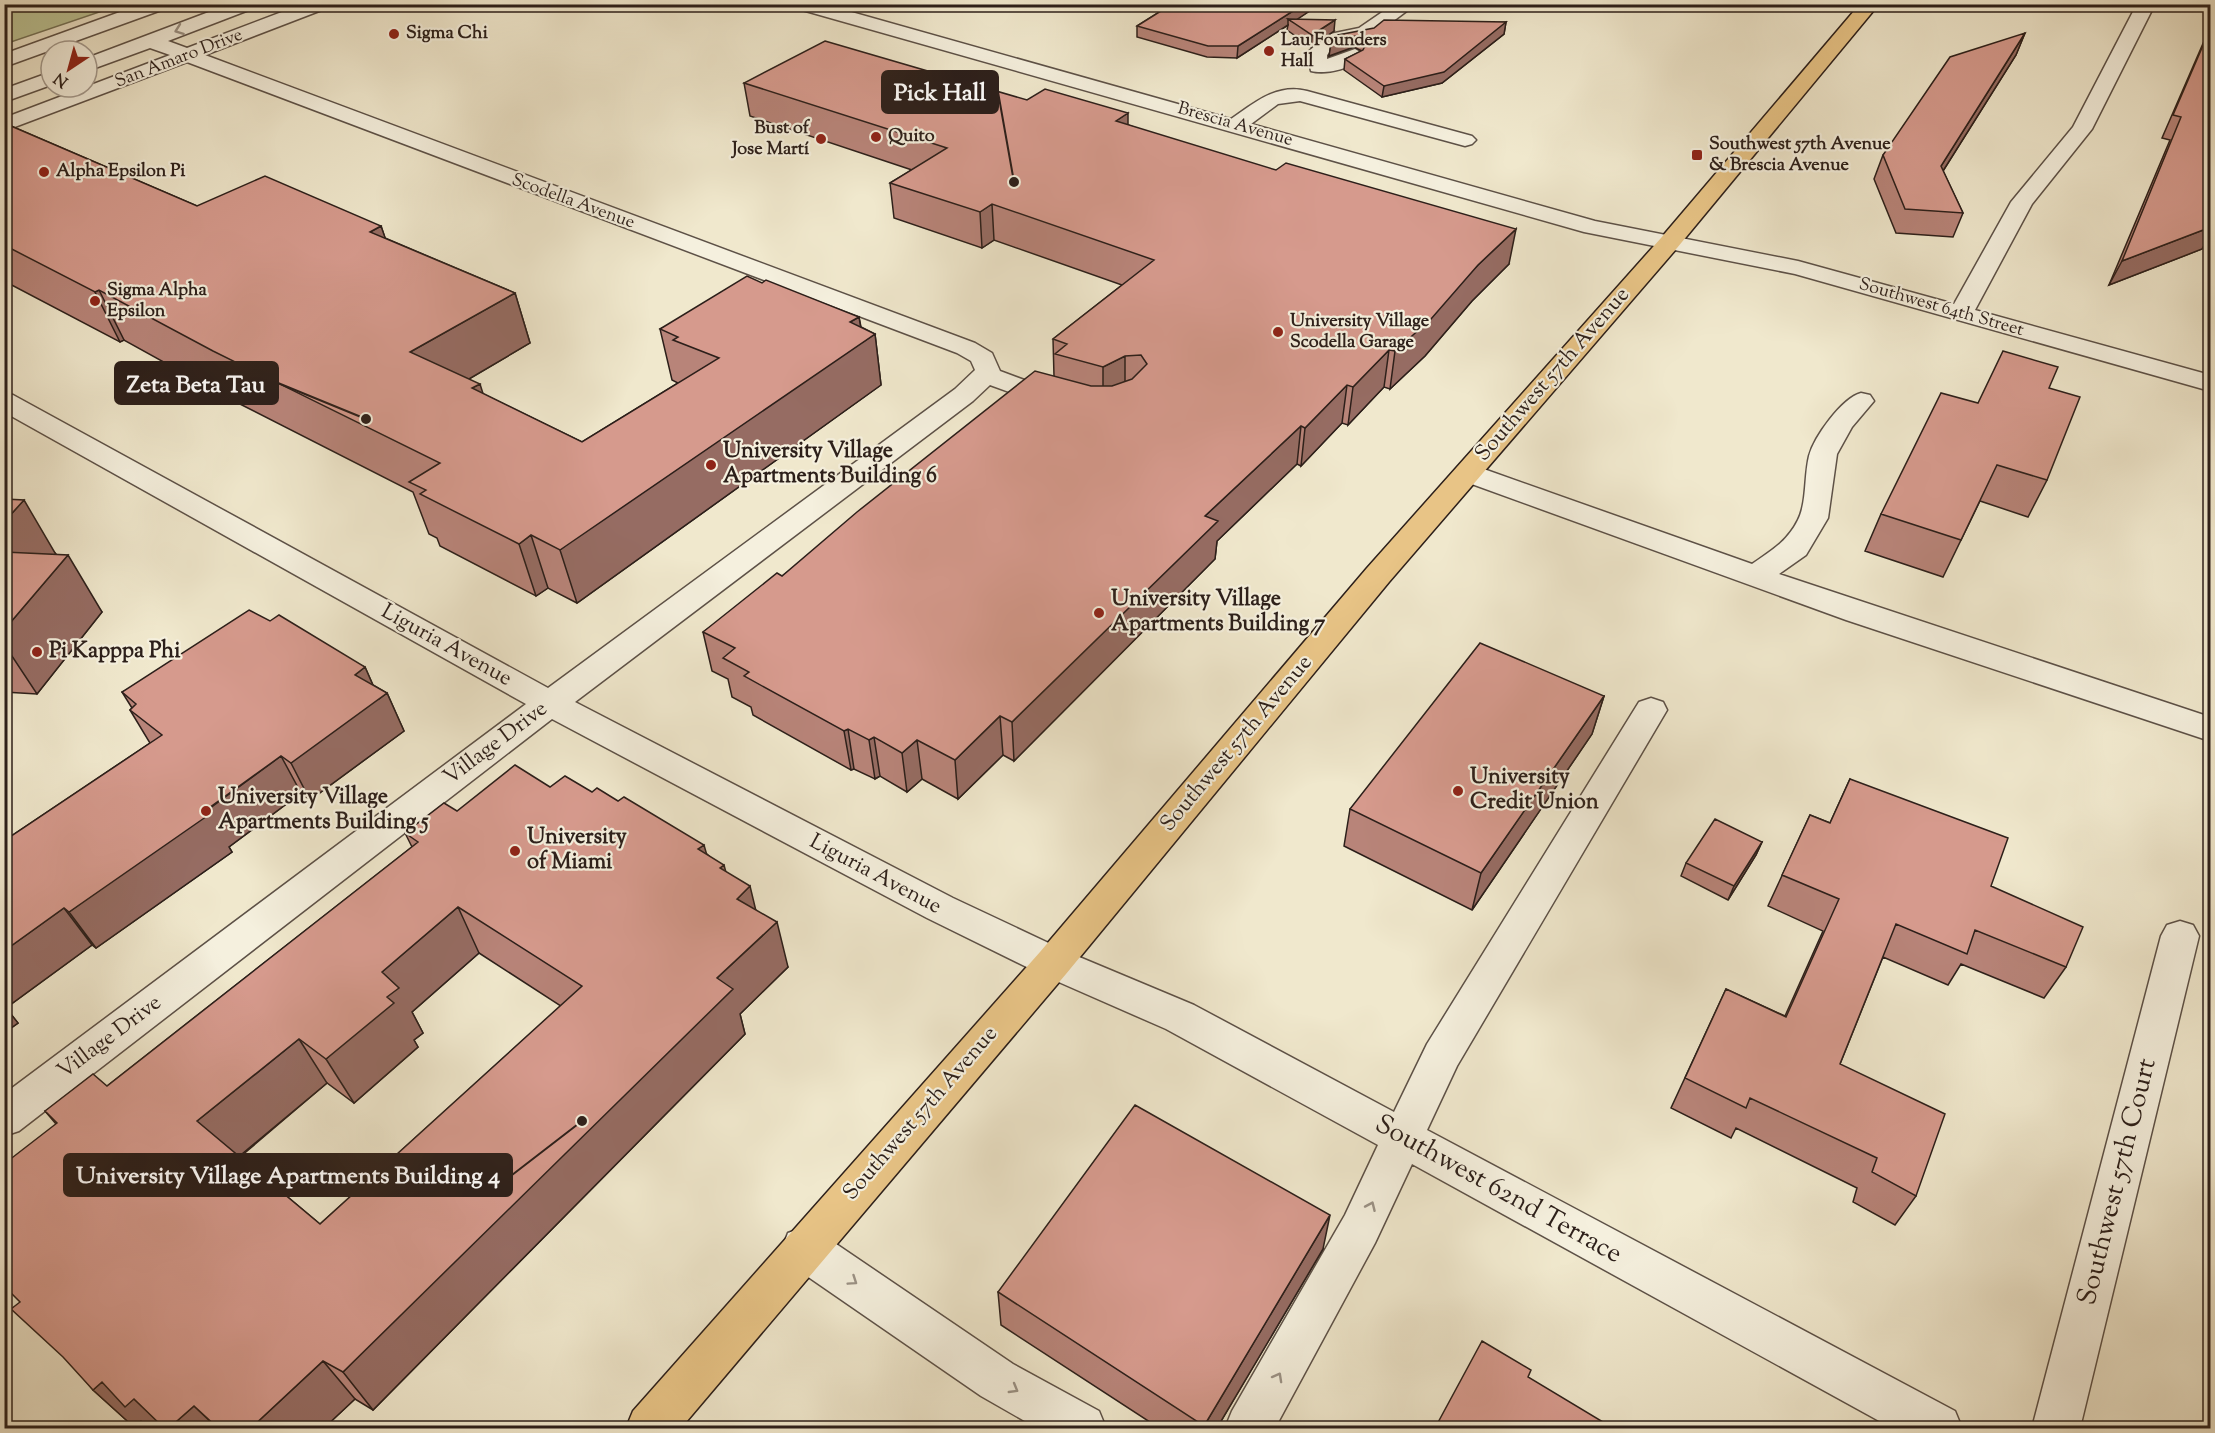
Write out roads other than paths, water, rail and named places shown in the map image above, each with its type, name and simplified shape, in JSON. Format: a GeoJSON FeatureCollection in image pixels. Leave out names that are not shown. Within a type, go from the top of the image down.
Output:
{"type":"FeatureCollection","features":[{"type":"Feature","properties":{"kind":"main road","name":"Southwest 57th Avenue"},"geometry":{"type":"LineString","coordinates":[[650,1428],[1053,963],[1468,473],[1669,243],[1870,4]]}},
{"type":"Feature","properties":{"kind":"street"},"geometry":{"type":"LineString","coordinates":[[4,62],[160,4]]}},
{"type":"Feature","properties":{"kind":"street","name":"San Amaro Drive"},"geometry":{"type":"LineString","coordinates":[[99,60],[248,4]]}},
{"type":"Feature","properties":{"kind":"street","name":"San Amaro Drive"},"geometry":{"type":"LineString","coordinates":[[4,125],[321,4]]}},
{"type":"Feature","properties":{"kind":"street","name":"Brescia Avenue"},"geometry":{"type":"LineString","coordinates":[[801,4],[1592,227],[1669,243]]}},
{"type":"Feature","properties":{"kind":"street"},"geometry":{"type":"LineString","coordinates":[[1285,95],[1318,67],[1348,60],[1362,44],[1407,4]]}},
{"type":"Feature","properties":{"kind":"street"},"geometry":{"type":"LineString","coordinates":[[1961,313],[2022,202],[2082,129],[2146,4]]}},
{"type":"Feature","properties":{"kind":"street","name":"Scodella Avenue"},"geometry":{"type":"LineString","coordinates":[[150,41],[966,348],[980,355],[986,362],[987,372]]}},
{"type":"Feature","properties":{"kind":"street"},"geometry":{"type":"LineString","coordinates":[[1318,67],[1317,53],[1331,42],[1362,44]]}},
{"type":"Feature","properties":{"kind":"street"},"geometry":{"type":"LineString","coordinates":[[4,96],[39,83]]}},
{"type":"Feature","properties":{"kind":"street"},"geometry":{"type":"LineString","coordinates":[[1236,125],[1272,99],[1285,95],[1315,98],[1465,140]]}},
{"type":"Feature","properties":{"kind":"street","name":"Southwest 64th Street"},"geometry":{"type":"LineString","coordinates":[[1669,243],[1798,268],[2211,383]]}},
{"type":"Feature","properties":{"kind":"street"},"geometry":{"type":"LineString","coordinates":[[987,372],[1082,411]]}},
{"type":"Feature","properties":{"kind":"street","name":"Village Drive"},"geometry":{"type":"LineString","coordinates":[[4,1118],[550,703],[964,395],[987,372]]}},
{"type":"Feature","properties":{"kind":"street","name":"Liguria Avenue"},"geometry":{"type":"LineString","coordinates":[[4,401],[550,703],[955,917],[1053,963]]}},
{"type":"Feature","properties":{"kind":"street"},"geometry":{"type":"LineString","coordinates":[[1754,577],[1796,548],[1814,518],[1823,454],[1841,423],[1861,401]]}},
{"type":"Feature","properties":{"kind":"street"},"geometry":{"type":"LineString","coordinates":[[1468,473],[1754,577],[2211,729]]}},
{"type":"Feature","properties":{"kind":"street"},"geometry":{"type":"LineString","coordinates":[[1249,1428],[1360,1229],[1441,1056],[1651,710]]}},
{"type":"Feature","properties":{"kind":"street","name":"Southwest 57th Court"},"geometry":{"type":"LineString","coordinates":[[2056,1428],[2180,936]]}},
{"type":"Feature","properties":{"kind":"street","name":"Southwest 62nd Terrace"},"geometry":{"type":"LineString","coordinates":[[1053,963],[1180,1017],[1938,1428]]}},
{"type":"Feature","properties":{"kind":"street"},"geometry":{"type":"LineString","coordinates":[[804,1248],[998,1380],[1082,1428]]}},
{"type":"Feature","properties":{"kind":"place","name":"Sigma Chi"},"geometry":{"type":"Point","coordinates":[394,34]}},
{"type":"Feature","properties":{"kind":"place","name":"Lau Founders Hall"},"geometry":{"type":"Point","coordinates":[1269,51]}},
{"type":"Feature","properties":{"kind":"place","name":"Quito"},"geometry":{"type":"Point","coordinates":[876,137]}},
{"type":"Feature","properties":{"kind":"place","name":"Bust of Jose Martí"},"geometry":{"type":"Point","coordinates":[821,139]}},
{"type":"Feature","properties":{"kind":"place","name":"Southwest 57th Avenue & Brescia Avenue"},"geometry":{"type":"Point","coordinates":[1697,155]}},
{"type":"Feature","properties":{"kind":"place","name":"Alpha Epsilon Pi"},"geometry":{"type":"Point","coordinates":[44,172]}},
{"type":"Feature","properties":{"kind":"place","name":"Pick Hall"},"geometry":{"type":"Point","coordinates":[1014,182]}},
{"type":"Feature","properties":{"kind":"place","name":"Sigma Alpha Epsilon"},"geometry":{"type":"Point","coordinates":[95,301]}},
{"type":"Feature","properties":{"kind":"place","name":"University Village Scodella Garage"},"geometry":{"type":"Point","coordinates":[1278,332]}},
{"type":"Feature","properties":{"kind":"place","name":"Zeta Beta Tau"},"geometry":{"type":"Point","coordinates":[366,419]}},
{"type":"Feature","properties":{"kind":"place","name":"University Village Apartments Building 6"},"geometry":{"type":"Point","coordinates":[711,465]}},
{"type":"Feature","properties":{"kind":"place","name":"University Village Apartments Building 7"},"geometry":{"type":"Point","coordinates":[1099,613]}},
{"type":"Feature","properties":{"kind":"place","name":"Pi Kapppa Phi"},"geometry":{"type":"Point","coordinates":[37,652]}},
{"type":"Feature","properties":{"kind":"place","name":"University Credit Union"},"geometry":{"type":"Point","coordinates":[1458,791]}},
{"type":"Feature","properties":{"kind":"place","name":"University Village Apartments Building 5"},"geometry":{"type":"Point","coordinates":[206,811]}},
{"type":"Feature","properties":{"kind":"place","name":"University of Miami"},"geometry":{"type":"Point","coordinates":[515,851]}},
{"type":"Feature","properties":{"kind":"place","name":"University Village Apartments Building 4"},"geometry":{"type":"Point","coordinates":[582,1121]}}]}
